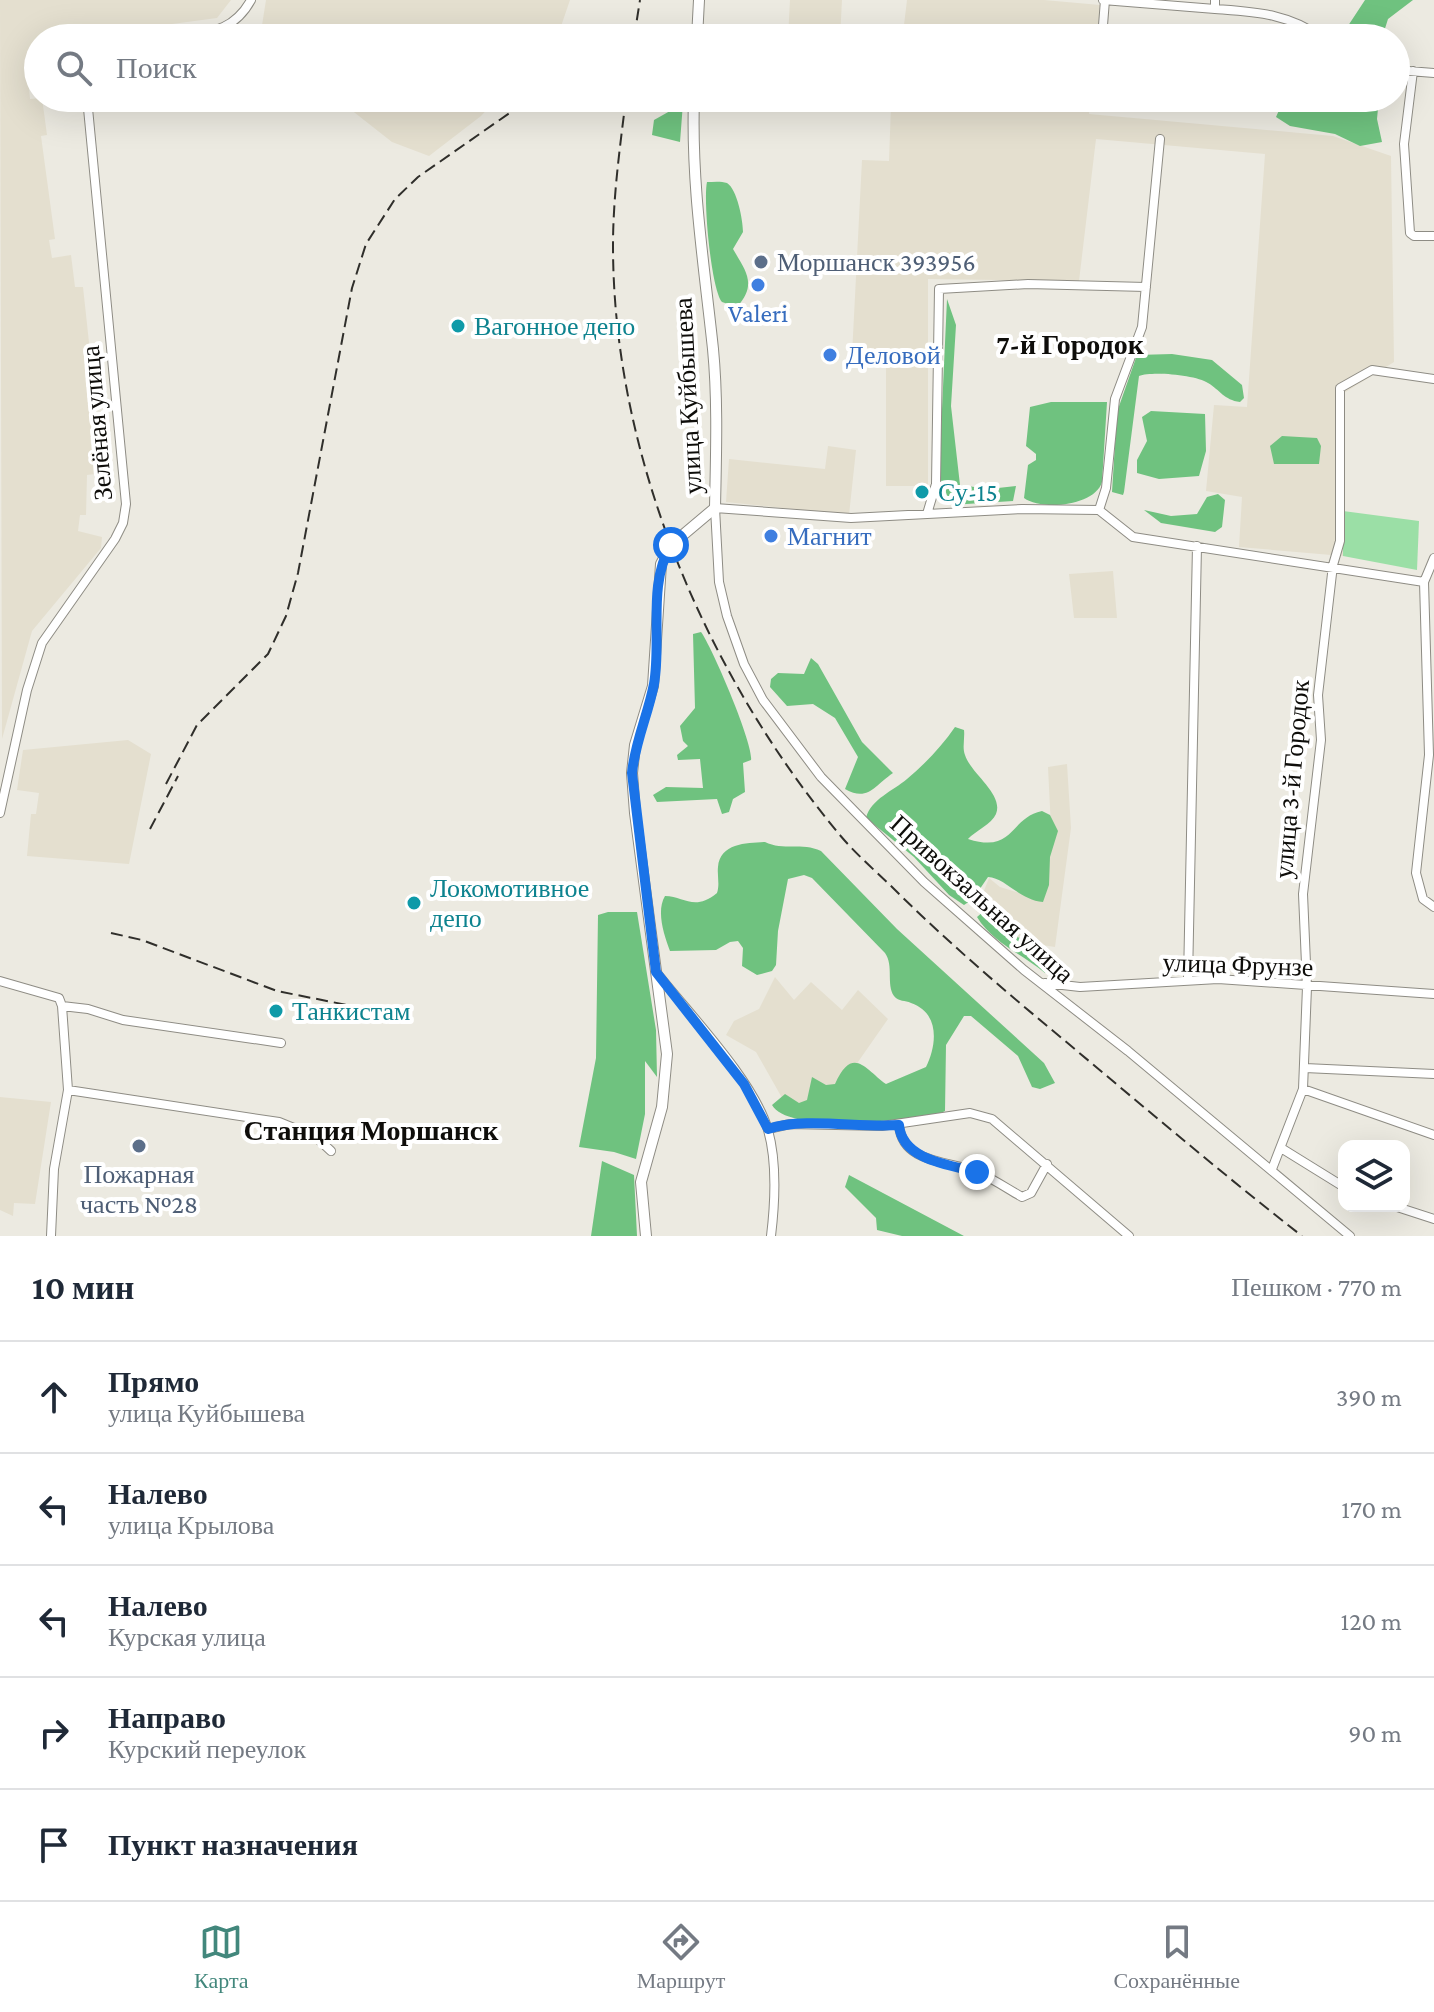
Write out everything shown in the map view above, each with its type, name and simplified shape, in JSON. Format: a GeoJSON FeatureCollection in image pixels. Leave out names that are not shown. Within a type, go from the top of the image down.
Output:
{"type":"FeatureCollection","features":[{"type":"Feature","properties":{"kind":"street"},"geometry":{"type":"LineString","coordinates":[[233,24],[251,0]]}},
{"type":"Feature","properties":{"kind":"street"},"geometry":{"type":"LineString","coordinates":[[698,24],[699,0]]}},
{"type":"Feature","properties":{"kind":"street"},"geometry":{"type":"LineString","coordinates":[[1103,24],[1105,0],[1215,5],[1290,19],[1298,24]]}},
{"type":"Feature","properties":{"kind":"street"},"geometry":{"type":"LineString","coordinates":[[1410,71],[1434,73]]}},
{"type":"Feature","properties":{"kind":"street"},"geometry":{"type":"LineString","coordinates":[[1410,104],[1415,71]]}},
{"type":"Feature","properties":{"kind":"street","name":"Зелёная улица"},"geometry":{"type":"LineString","coordinates":[[0,813],[27,690],[42,643],[115,539],[123,523],[126,504],[88,112]]}},
{"type":"Feature","properties":{"kind":"street","name":"улица Куйбышева"},"geometry":{"type":"LineString","coordinates":[[646,1236],[643,1166],[655,1135],[666,1082],[664,1021],[635,813],[635,745],[655,675],[661,564],[671,545],[715,508],[715,375],[695,207],[694,112]]}},
{"type":"Feature","properties":{"kind":"street"},"geometry":{"type":"LineString","coordinates":[[1409,112],[1404,144],[1410,233],[1414,236],[1434,236]]}},
{"type":"Feature","properties":{"kind":"street"},"geometry":{"type":"LineString","coordinates":[[1099,510],[1106,488],[1115,399],[1142,327],[1160,139]]}},
{"type":"Feature","properties":{"kind":"street"},"geometry":{"type":"LineString","coordinates":[[927,514],[936,484],[939,289],[1028,284],[1146,287]]}},
{"type":"Feature","properties":{"kind":"street","name":"улица 3-й Городок"},"geometry":{"type":"LineString","coordinates":[[1272,1169],[1303,1089],[1305,1068],[1307,987],[1303,894],[1321,740],[1318,695],[1333,565],[1340,541],[1340,388],[1372,370],[1434,379]]}},
{"type":"Feature","properties":{"kind":"street"},"geometry":{"type":"LineString","coordinates":[[715,508],[822,517],[1099,510],[1133,537],[1333,565],[1424,582]]}},
{"type":"Feature","properties":{"kind":"street","name":"Привокзальная улица"},"geometry":{"type":"LineString","coordinates":[[715,508],[715,549],[727,616],[763,700],[821,777],[924,882],[1350,1236]]}},
{"type":"Feature","properties":{"kind":"street"},"geometry":{"type":"LineString","coordinates":[[1188,979],[1197,546]]}},
{"type":"Feature","properties":{"kind":"street"},"geometry":{"type":"LineString","coordinates":[[1434,558],[1424,582],[1431,688],[1429,755],[1416,873],[1423,899],[1434,907]]}},
{"type":"Feature","properties":{"kind":"street"},"geometry":{"type":"LineString","coordinates":[[656,972],[709,1037],[757,1106],[768,1129],[773,1179],[771,1236]]}},
{"type":"Feature","properties":{"kind":"street","name":"улица Фрунзе"},"geometry":{"type":"LineString","coordinates":[[1053,988],[1188,979],[1434,994]]}},
{"type":"Feature","properties":{"kind":"street"},"geometry":{"type":"LineString","coordinates":[[0,981],[123,1020],[281,1043]]}},
{"type":"Feature","properties":{"kind":"street"},"geometry":{"type":"LineString","coordinates":[[51,1236],[54,1169],[68,1090],[60,1002]]}},
{"type":"Feature","properties":{"kind":"street"},"geometry":{"type":"LineString","coordinates":[[1305,1068],[1434,1074]]}},
{"type":"Feature","properties":{"kind":"street"},"geometry":{"type":"LineString","coordinates":[[1303,1089],[1434,1135]]}},
{"type":"Feature","properties":{"kind":"street"},"geometry":{"type":"LineString","coordinates":[[68,1090],[279,1122],[316,1137],[331,1151]]}},
{"type":"Feature","properties":{"kind":"street"},"geometry":{"type":"LineString","coordinates":[[768,1129],[790,1124],[855,1127],[899,1125],[970,1113],[992,1119],[1129,1236]]}},
{"type":"Feature","properties":{"kind":"street"},"geometry":{"type":"LineString","coordinates":[[899,1125],[902,1142],[915,1153],[977,1172],[1022,1197],[1031,1193],[1047,1164]]}},
{"type":"Feature","properties":{"kind":"street"},"geometry":{"type":"LineString","coordinates":[[1281,1148],[1338,1183]]}},
{"type":"Feature","properties":{"kind":"street"},"geometry":{"type":"LineString","coordinates":[[1410,1211],[1434,1219]]}},
{"type":"Feature","properties":{"kind":"shaded area"},"geometry":{"type":"Polygon","coordinates":[[[0,0],[231,0],[217,18],[172,24],[24,24],[24,112],[44,112],[47,135],[41,136],[55,239],[49,240],[52,258],[71,255],[75,287],[83,287],[99,435],[90,437],[95,474],[87,475],[86,515],[80,515],[78,531],[102,537],[101,548],[32,631],[2,739],[0,0]]]}},
{"type":"Feature","properties":{"kind":"shaded area"},"geometry":{"type":"Polygon","coordinates":[[[266,0],[570,0],[562,24],[262,24],[266,0]]]}},
{"type":"Feature","properties":{"kind":"shaded area"},"geometry":{"type":"Polygon","coordinates":[[[790,0],[842,0],[841,24],[789,24],[790,0]]]}},
{"type":"Feature","properties":{"kind":"shaded area"},"geometry":{"type":"Polygon","coordinates":[[[907,0],[1044,0],[1100,5],[1098,24],[904,24],[907,0]]]}},
{"type":"Feature","properties":{"kind":"shaded area"},"geometry":{"type":"Polygon","coordinates":[[[354,112],[485,112],[429,156],[392,142],[354,112]]]}},
{"type":"Feature","properties":{"kind":"shaded area"},"geometry":{"type":"Polygon","coordinates":[[[891,112],[1089,112],[1333,136],[1391,156],[1394,362],[1344,393],[1343,556],[1239,547],[1242,497],[1206,491],[1214,405],[1247,407],[1265,154],[1096,139],[1079,281],[928,279],[928,486],[886,486],[886,357],[852,355],[862,160],[889,161],[891,112]]]}},
{"type":"Feature","properties":{"kind":"shaded area"},"geometry":{"type":"Polygon","coordinates":[[[828,446],[856,450],[849,515],[726,502],[729,459],[825,469],[828,446]]]}},
{"type":"Feature","properties":{"kind":"shaded area"},"geometry":{"type":"Polygon","coordinates":[[[1113,571],[1117,618],[1074,618],[1069,574],[1113,571]]]}},
{"type":"Feature","properties":{"kind":"shaded area"},"geometry":{"type":"Polygon","coordinates":[[[128,740],[151,754],[129,864],[27,856],[31,814],[36,814],[39,793],[17,790],[23,750],[128,740]]]}},
{"type":"Feature","properties":{"kind":"shaded area"},"geometry":{"type":"Polygon","coordinates":[[[1067,764],[1071,828],[1055,947],[1016,941],[976,911],[989,878],[1000,887],[1039,899],[1051,828],[1048,767],[1067,764]]]}},
{"type":"Feature","properties":{"kind":"shaded area"},"geometry":{"type":"Polygon","coordinates":[[[775,977],[794,1000],[811,982],[842,1010],[858,990],[888,1019],[837,1092],[790,1112],[756,1052],[726,1035],[734,1021],[759,1009],[775,977]]]}},
{"type":"Feature","properties":{"kind":"shaded area"},"geometry":{"type":"Polygon","coordinates":[[[0,1097],[51,1102],[35,1204],[14,1203],[13,1216],[0,1210],[0,1097]]]}},
{"type":"Feature","properties":{"kind":"green space"},"geometry":{"type":"Polygon","coordinates":[[[1365,0],[1413,0],[1388,19],[1386,24],[1349,24],[1365,0]]]}},
{"type":"Feature","properties":{"kind":"green space"},"geometry":{"type":"Polygon","coordinates":[[[668,112],[682,112],[680,142],[652,135],[654,120],[668,112]]]}},
{"type":"Feature","properties":{"kind":"green space"},"geometry":{"type":"Polygon","coordinates":[[[1278,112],[1378,112],[1382,142],[1360,146],[1335,134],[1290,126],[1276,117],[1278,112]]]}},
{"type":"Feature","properties":{"kind":"green space"},"geometry":{"type":"Polygon","coordinates":[[[707,182],[731,186],[741,213],[743,232],[733,249],[748,284],[737,307],[722,302],[714,280],[707,224],[707,182]]]}},
{"type":"Feature","properties":{"kind":"green space"},"geometry":{"type":"Polygon","coordinates":[[[947,299],[956,325],[951,406],[960,485],[989,489],[1016,486],[1013,501],[951,505],[939,475],[947,299]]]}},
{"type":"Feature","properties":{"kind":"green space"},"geometry":{"type":"Polygon","coordinates":[[[1172,354],[1212,360],[1242,385],[1244,398],[1240,402],[1230,399],[1208,383],[1194,378],[1163,374],[1139,376],[1124,492],[1123,495],[1112,492],[1117,412],[1137,355],[1172,354]]]}},
{"type":"Feature","properties":{"kind":"green space"},"geometry":{"type":"Polygon","coordinates":[[[1051,402],[1107,402],[1102,482],[1089,496],[1067,504],[1043,504],[1024,498],[1028,465],[1036,460],[1036,454],[1026,446],[1030,407],[1051,402]]]}},
{"type":"Feature","properties":{"kind":"green space"},"geometry":{"type":"Polygon","coordinates":[[[1151,411],[1205,414],[1206,451],[1199,476],[1159,479],[1137,473],[1137,460],[1147,441],[1142,417],[1151,411]]]}},
{"type":"Feature","properties":{"kind":"green space"},"geometry":{"type":"Polygon","coordinates":[[[1282,436],[1317,438],[1321,446],[1319,464],[1274,464],[1270,446],[1282,436]]]}},
{"type":"Feature","properties":{"kind":"green space"},"geometry":{"type":"Polygon","coordinates":[[[1218,494],[1225,500],[1222,527],[1215,532],[1161,523],[1144,510],[1171,516],[1197,514],[1207,497],[1218,494]]]}},
{"type":"Feature","properties":{"kind":"green space"},"geometry":{"type":"Polygon","coordinates":[[[1343,511],[1419,521],[1417,570],[1343,556],[1343,511]]]}},
{"type":"Feature","properties":{"kind":"green space"},"geometry":{"type":"Polygon","coordinates":[[[701,632],[731,696],[750,751],[751,760],[743,763],[745,792],[733,799],[729,812],[722,814],[717,799],[657,802],[653,795],[666,787],[703,788],[700,759],[678,760],[677,755],[688,746],[683,741],[680,726],[695,708],[693,634],[701,632]]]}},
{"type":"Feature","properties":{"kind":"green space"},"geometry":{"type":"Polygon","coordinates":[[[811,658],[818,664],[862,742],[893,773],[865,793],[845,789],[858,757],[835,718],[813,704],[787,706],[770,687],[771,679],[778,673],[804,674],[811,658]]]}},
{"type":"Feature","properties":{"kind":"green space"},"geometry":{"type":"Polygon","coordinates":[[[955,727],[964,730],[968,762],[991,792],[997,807],[991,821],[968,839],[995,842],[1003,839],[1031,815],[1042,811],[1050,815],[1058,831],[1050,857],[1049,885],[1043,902],[988,877],[973,899],[964,905],[949,895],[914,857],[866,818],[877,800],[920,767],[955,727]]]}},
{"type":"Feature","properties":{"kind":"green space"},"geometry":{"type":"Polygon","coordinates":[[[765,842],[821,851],[897,929],[1044,1063],[1055,1083],[1040,1089],[1032,1087],[1018,1056],[971,1016],[964,1016],[946,1045],[945,1111],[939,1114],[850,1123],[824,1122],[801,1120],[783,1114],[772,1105],[785,1094],[799,1103],[807,1100],[812,1077],[826,1085],[835,1084],[848,1065],[854,1063],[866,1067],[886,1084],[926,1067],[934,1030],[927,1014],[920,1008],[894,996],[885,953],[812,878],[804,875],[788,879],[778,931],[776,965],[772,971],[757,975],[742,966],[743,948],[738,941],[716,950],[670,951],[661,916],[665,896],[690,902],[709,899],[717,893],[718,867],[724,853],[736,846],[765,842]]]}},
{"type":"Feature","properties":{"kind":"green space"},"geometry":{"type":"Polygon","coordinates":[[[984,911],[1014,929],[1014,937],[1043,946],[1054,962],[1052,970],[1045,973],[991,934],[977,917],[984,911]]]}},
{"type":"Feature","properties":{"kind":"green space"},"geometry":{"type":"Polygon","coordinates":[[[637,912],[656,1030],[657,1077],[645,1061],[645,1114],[636,1159],[579,1147],[596,1058],[598,915],[637,912]]]}},
{"type":"Feature","properties":{"kind":"green space"},"geometry":{"type":"Polygon","coordinates":[[[602,1161],[634,1175],[637,1236],[591,1236],[602,1161]]]}},
{"type":"Feature","properties":{"kind":"green space"},"geometry":{"type":"Polygon","coordinates":[[[849,1175],[964,1236],[902,1236],[877,1230],[876,1218],[845,1187],[849,1175]]]}},
{"type":"Feature","properties":{"kind":"railway"},"geometry":{"type":"LineString","coordinates":[[636,24],[640,0]]}},
{"type":"Feature","properties":{"kind":"railway"},"geometry":{"type":"LineString","coordinates":[[166,784],[197,725],[268,654],[286,616],[298,573],[352,288],[366,244],[395,199],[418,177],[511,112]]}},
{"type":"Feature","properties":{"kind":"railway"},"geometry":{"type":"LineString","coordinates":[[624,112],[613,246],[617,325],[630,404],[649,482],[676,559],[709,633],[748,704],[791,771],[863,860],[1006,991],[1302,1236]]}},
{"type":"Feature","properties":{"kind":"railway"},"geometry":{"type":"LineString","coordinates":[[150,829],[178,776]]}},
{"type":"Feature","properties":{"kind":"railway"},"geometry":{"type":"LineString","coordinates":[[111,933],[142,940],[277,991],[347,1005]]}},
{"type":"Feature","properties":{"kind":"place","name":"Моршанск 393956"},"geometry":{"type":"Point","coordinates":[761,262]}},
{"type":"Feature","properties":{"kind":"place","name":"Valeri"},"geometry":{"type":"Point","coordinates":[758,285]}},
{"type":"Feature","properties":{"kind":"place","name":"Вагонное депо"},"geometry":{"type":"Point","coordinates":[458,326]}},
{"type":"Feature","properties":{"kind":"place","name":"Деловой"},"geometry":{"type":"Point","coordinates":[830,355]}},
{"type":"Feature","properties":{"kind":"place","name":"Су-15"},"geometry":{"type":"Point","coordinates":[922,492]}},
{"type":"Feature","properties":{"kind":"place","name":"Магнит"},"geometry":{"type":"Point","coordinates":[771,536]}},
{"type":"Feature","properties":{"kind":"place","name":"Локомотивное депо"},"geometry":{"type":"Point","coordinates":[414,903]}},
{"type":"Feature","properties":{"kind":"place","name":"Танкистам"},"geometry":{"type":"Point","coordinates":[276,1011]}},
{"type":"Feature","properties":{"kind":"place","name":"Пожарная часть №28"},"geometry":{"type":"Point","coordinates":[139,1146]}},
{"type":"Feature","properties":{"kind":"district","name":"7-й Городок"},"geometry":{"type":"Point","coordinates":[1070,344]}},
{"type":"Feature","properties":{"kind":"district","name":"Станция Моршанск"},"geometry":{"type":"Point","coordinates":[371,1130]}},
{"type":"Feature","properties":{"kind":"route"},"geometry":{"type":"LineString","coordinates":[[671,545],[659,575],[656,665],[653,686],[635,745],[632,773],[656,972],[744,1084],[768,1129],[790,1124],[855,1127],[899,1125],[902,1142],[915,1153],[977,1172]]}}]}
